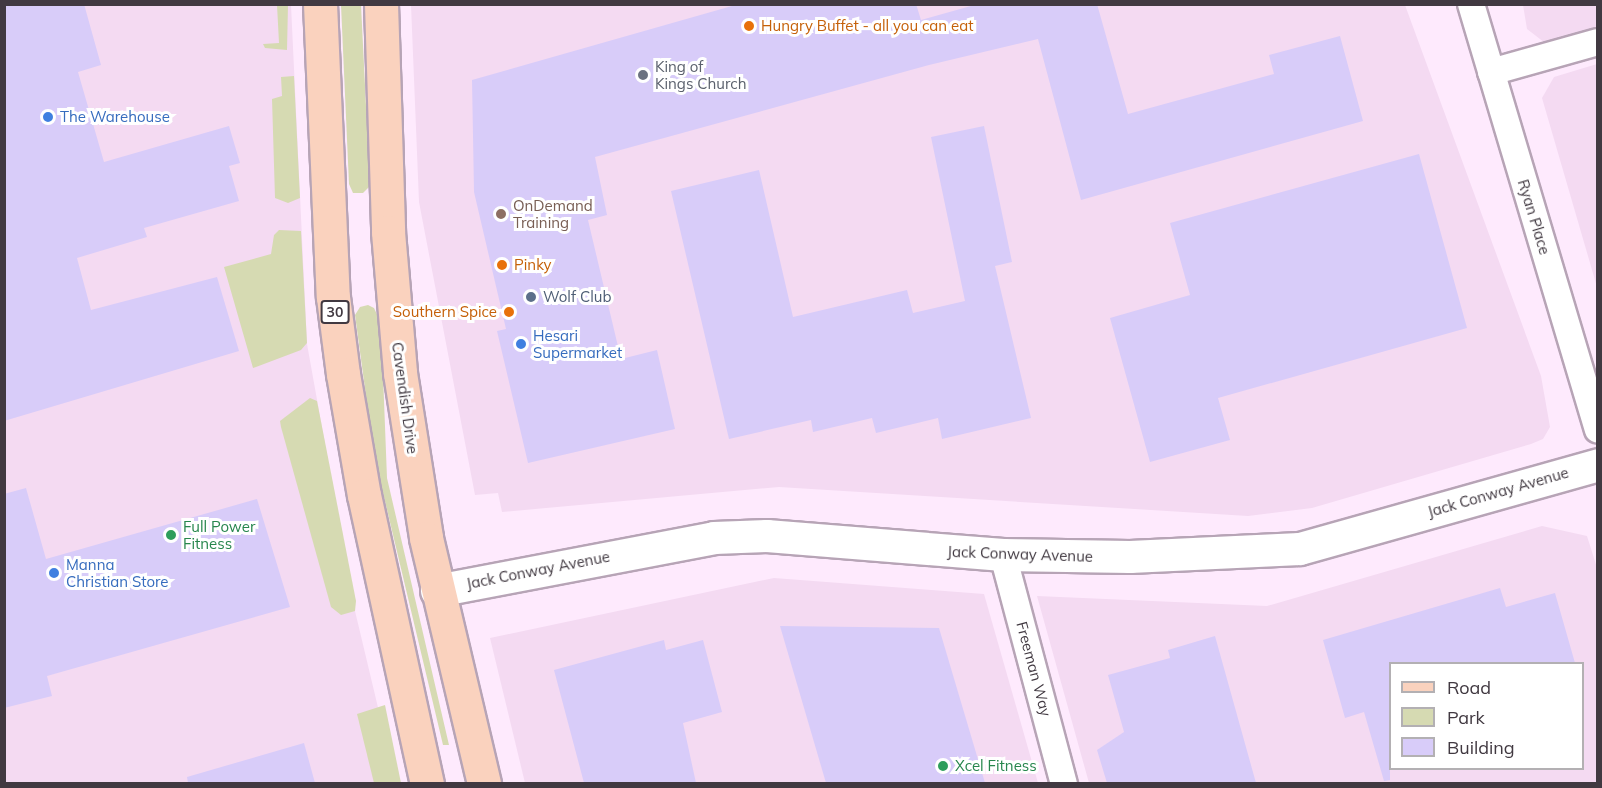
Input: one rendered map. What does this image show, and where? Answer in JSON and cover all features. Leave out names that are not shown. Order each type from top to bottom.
[{"type":"main road","name":"30","points":[[320,4],[333,297],[343,374],[364,495],[427,783]]},
{"type":"main road","name":"Cavendish Drive","points":[[381,4],[388,232],[400,373],[437,591],[484,783]]},
{"type":"street","name":"Ryan Place","points":[[1471,4],[1598,429]]},
{"type":"street","points":[[1491,72],[1598,42]]},
{"type":"street","name":"Jack Conway Avenue","points":[[437,591],[714,538],[767,536],[1003,555],[1130,557],[1300,549],[1598,465]]},
{"type":"street","name":"Freeman Way","points":[[1003,555],[1064,783]]},
{"type":"shaded area","points":[[5,5],[291,5],[307,344],[355,611],[396,783],[5,784]]},
{"type":"shaded area","points":[[411,5],[1405,5],[1541,376],[1550,427],[1543,439],[1531,444],[1312,508],[1248,516],[779,487],[502,512],[498,493],[475,495],[419,202]]},
{"type":"shaded area","points":[[1523,5],[1597,5],[1597,31],[1549,46],[1527,29]]},
{"type":"shaded area","points":[[1597,64],[1597,287],[1542,98],[1554,77]]},
{"type":"shaded area","points":[[1542,526],[1587,536],[1598,571],[1597,783],[1089,783],[1037,596],[1267,606]]},
{"type":"shaded area","points":[[774,578],[984,594],[1038,783],[525,783],[490,638]]},
{"type":"green space","points":[[277,5],[288,5],[287,50],[265,48],[263,44],[279,43]]},
{"type":"green space","points":[[341,5],[361,5],[370,186],[363,193],[353,193],[349,184]]},
{"type":"green space","points":[[294,76],[300,198],[288,203],[275,198],[272,99],[282,96],[281,77]]},
{"type":"green space","points":[[279,230],[301,231],[307,343],[301,350],[253,368],[224,267],[271,254],[274,235]]},
{"type":"green space","points":[[368,305],[374,308],[381,323],[387,478],[449,745],[443,745],[374,455],[355,315],[360,307]]},
{"type":"green space","points":[[310,398],[317,401],[356,601],[355,611],[341,615],[331,607],[280,421]]},
{"type":"green space","points":[[385,705],[401,783],[374,783],[357,714]]},
{"type":"building","points":[[4,4],[84,4],[101,65],[78,72],[104,162],[229,126],[240,163],[229,166],[239,201],[144,228],[147,237],[77,258],[91,310],[217,277],[239,351],[4,421]]},
{"type":"building","points":[[739,4],[916,4],[921,20],[978,4],[1097,4],[1128,114],[1274,74],[1269,55],[1340,36],[1363,121],[1081,200],[1038,39],[929,65],[595,157],[607,215],[588,220],[621,359],[657,350],[675,429],[528,463],[497,331],[506,329],[474,192],[472,80]]},
{"type":"building","points":[[984,126],[1012,262],[995,266],[1031,418],[942,439],[938,418],[876,433],[872,418],[813,432],[811,420],[729,439],[671,191],[759,170],[793,317],[907,290],[913,313],[965,301],[931,137]]},
{"type":"building","points":[[1419,154],[1467,328],[1218,398],[1230,440],[1150,462],[1110,318],[1190,295],[1170,223]]},
{"type":"building","points":[[26,488],[46,559],[257,499],[290,607],[47,676],[52,696],[4,708],[4,494]]},
{"type":"building","points":[[1500,588],[1506,607],[1555,593],[1575,662],[1389,662],[1390,780],[1384,781],[1364,712],[1345,718],[1323,640]]},
{"type":"building","points":[[780,626],[939,628],[985,783],[826,783]]},
{"type":"building","points":[[1215,636],[1256,783],[1107,783],[1097,750],[1124,732],[1108,675],[1170,658],[1168,650]]},
{"type":"building","points":[[664,640],[666,650],[703,640],[722,712],[683,723],[696,783],[584,783],[554,670]]},
{"type":"building","points":[[304,743],[315,783],[188,783],[187,777]]},
{"type":"place","name":"Hungry Buffet - all you can eat","points":[[749,26]]},
{"type":"place","name":"King of Kings Church","points":[[643,75]]},
{"type":"place","name":"The Warehouse","points":[[48,117]]},
{"type":"place","name":"OnDemand Training","points":[[501,214]]},
{"type":"place","name":"Pinky","points":[[502,265]]},
{"type":"place","name":"Wolf Club","points":[[531,297]]},
{"type":"place","name":"Southern Spice","points":[[509,312]]},
{"type":"place","name":"Hesari Supermarket","points":[[521,344]]},
{"type":"place","name":"Full Power Fitness","points":[[171,535]]},
{"type":"place","name":"Manna Christian Store","points":[[54,573]]},
{"type":"place","name":"Xcel Fitness","points":[[943,766]]}]
